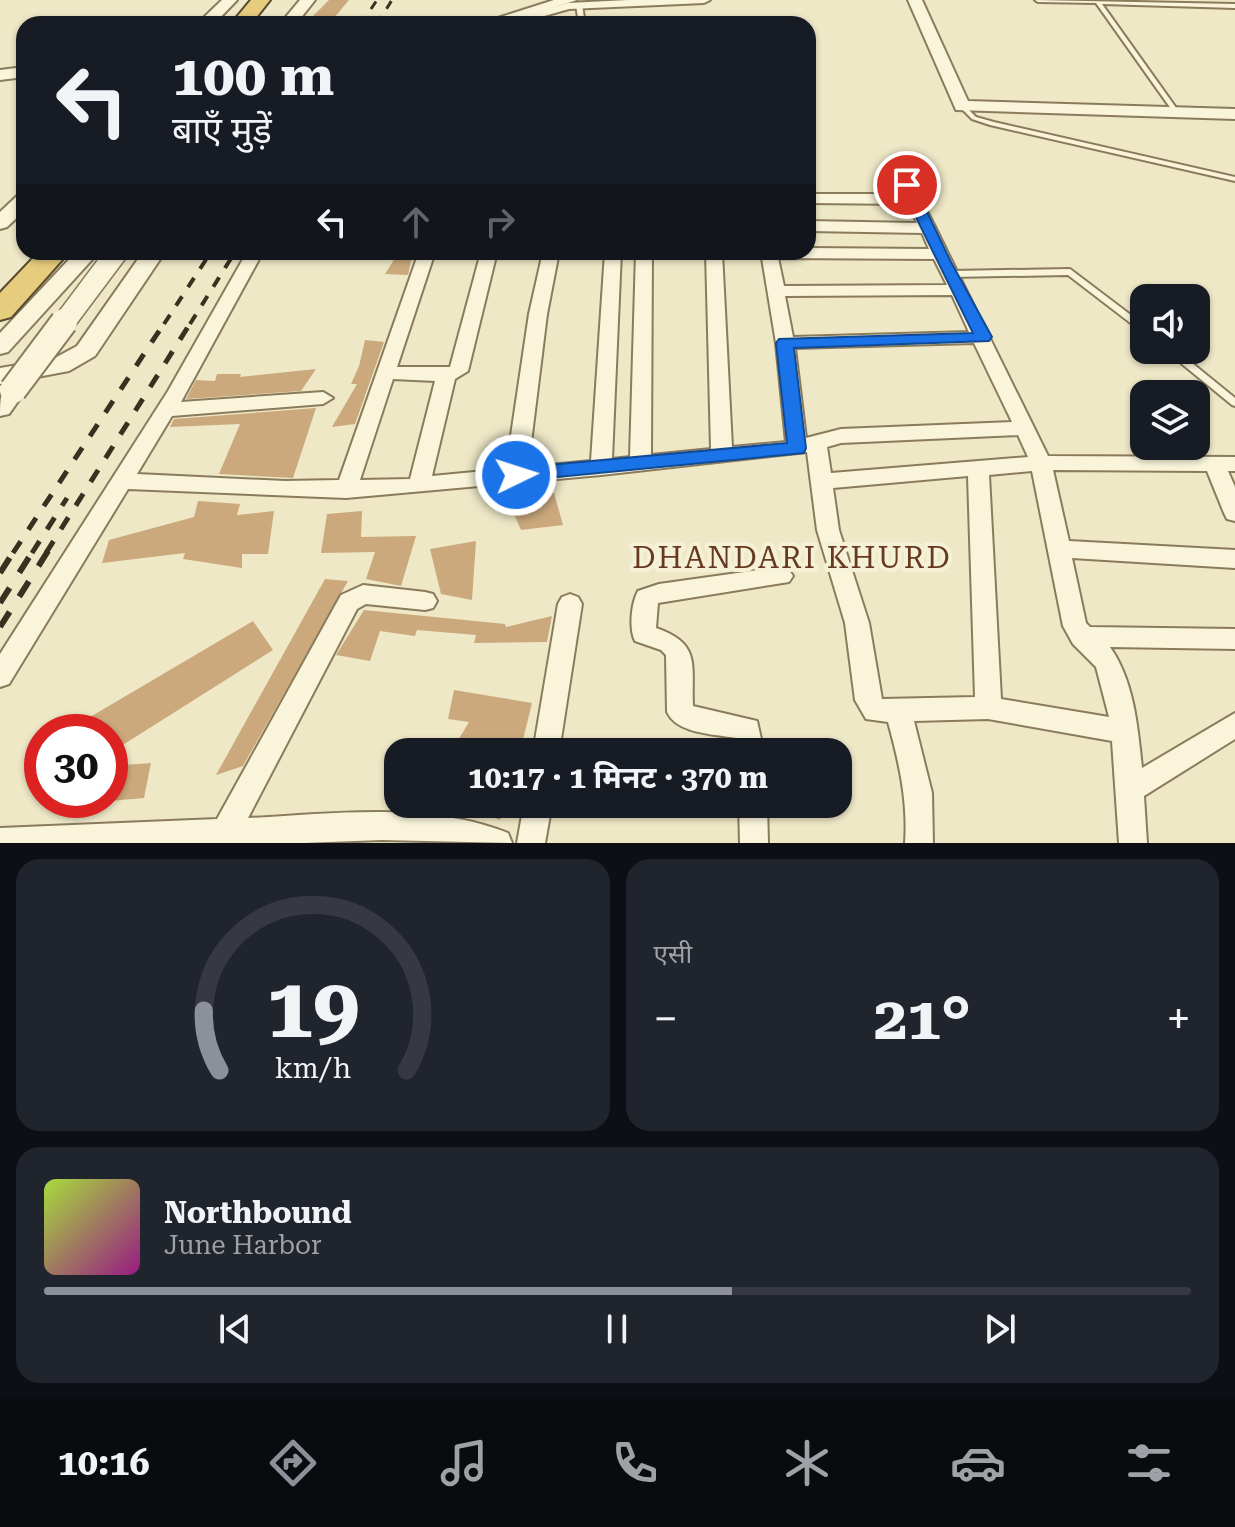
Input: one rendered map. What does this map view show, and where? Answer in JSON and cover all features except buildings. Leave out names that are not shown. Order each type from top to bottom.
[{"type":"highway","points":[[248,16],[261,0]]},
{"type":"highway","points":[[267,16],[280,0]]},
{"type":"highway","points":[[0,280],[19,260]]},
{"type":"highway","points":[[0,311],[48,260]]},
{"type":"street","points":[[213,16],[230,0]]},
{"type":"street","points":[[295,16],[308,0]]},
{"type":"street","points":[[521,16],[577,3],[704,0]]},
{"type":"street","points":[[915,0],[962,106],[1235,114]]},
{"type":"street","points":[[531,16],[577,3]]},
{"type":"street","points":[[900,170],[1041,463],[1075,626],[1082,637],[1101,653],[1109,669],[1124,731],[1133,843]]},
{"type":"street","points":[[816,199],[914,199]]},
{"type":"street","points":[[0,223],[16,208]]},
{"type":"street","points":[[816,226],[927,228]]},
{"type":"street","points":[[816,253],[939,254]]},
{"type":"street","points":[[0,347],[81,260]]},
{"type":"street","points":[[0,408],[111,260]]},
{"type":"street","points":[[0,376],[60,366],[86,351],[149,260]]},
{"type":"street","points":[[0,676],[166,410],[250,260]]},
{"type":"street","points":[[346,490],[424,260]]},
{"type":"street","points":[[386,373],[446,375],[459,371],[487,260]]},
{"type":"street","points":[[516,475],[538,314],[549,260]]},
{"type":"street","points":[[601,468],[613,260]]},
{"type":"street","points":[[640,464],[644,260]]},
{"type":"street","points":[[714,260],[722,456]]},
{"type":"street","points":[[770,260],[806,446],[821,481],[828,530],[857,623],[869,705],[880,713],[988,708],[1124,731]]},
{"type":"street","points":[[776,291],[954,282]]},
{"type":"street","points":[[785,343],[983,337]]},
{"type":"street","points":[[419,485],[446,375]]},
{"type":"street","points":[[166,410],[323,398]]},
{"type":"street","points":[[122,481],[346,490],[722,456],[806,446],[841,436],[1025,428]]},
{"type":"street","points":[[821,481],[1041,463],[1225,464],[1235,513]]},
{"type":"street","points":[[978,468],[988,708]]},
{"type":"street","points":[[1059,549],[1235,559]]},
{"type":"street","points":[[749,738],[748,729],[685,716],[680,712],[678,652],[670,643],[644,634],[644,604],[646,598],[659,593],[781,576]]},
{"type":"street","points":[[210,836],[349,602],[363,594],[425,601]]},
{"type":"street","points":[[548,738],[570,604]]},
{"type":"street","points":[[1082,637],[1235,639]]},
{"type":"street","points":[[898,712],[919,783],[922,809],[919,843]]},
{"type":"street","points":[[1130,790],[1235,725]]},
{"type":"street","points":[[531,843],[535,818]]},
{"type":"street","points":[[753,818],[754,843]]},
{"type":"street","points":[[0,842],[330,836],[382,826],[443,831],[498,843]]},
{"type":"lane","points":[[1038,0],[1235,6]]},
{"type":"lane","points":[[1098,2],[1176,112]]},
{"type":"lane","points":[[962,106],[968,114],[992,124],[1235,179]]},
{"type":"lane","points":[[954,282],[1070,272],[1130,318]]},
{"type":"lane","points":[[1187,364],[1235,403]]},
{"type":"railway","points":[[366,16],[377,0]]},
{"type":"railway","points":[[382,16],[392,0]]},
{"type":"railway","points":[[164,324],[206,260]]},
{"type":"railway","points":[[190,324],[230,260]]},
{"type":"railway","points":[[13,553],[165,322]]},
{"type":"railway","points":[[46,553],[191,322]]},
{"type":"railway","points":[[32,553],[67,498]]},
{"type":"railway","points":[[0,573],[14,551]]},
{"type":"railway","points":[[0,603],[33,551]]},
{"type":"railway","points":[[0,627],[48,551]]},
{"type":"district","name":"DHANDARI KHURD","points":[[792,557]]},
{"type":"route","points":[[516,475],[797,448],[785,343],[983,337],[907,185]]}]
